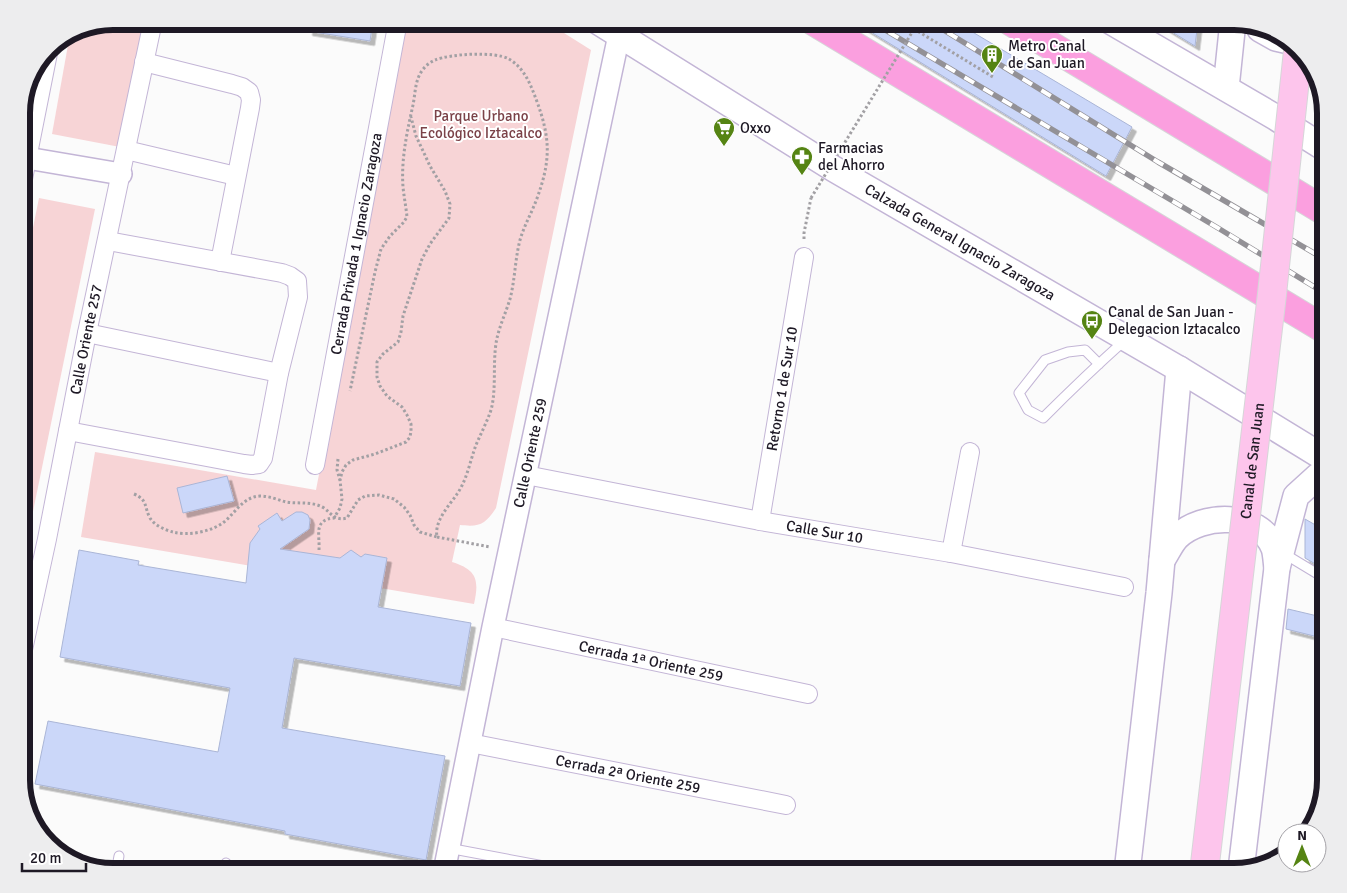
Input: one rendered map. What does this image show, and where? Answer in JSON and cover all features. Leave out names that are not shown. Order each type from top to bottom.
[{"type":"highway","points":[[828,30],[1317,325]]},
{"type":"highway","points":[[1025,30],[1317,207]]},
{"type":"main road","name":"Calzada General Ignacio Zaragoza","points":[[611,30],[834,169],[1179,369],[1317,453]]},
{"type":"main road","points":[[1126,30],[1317,143]]},
{"type":"main road","points":[[1226,88],[1232,30]]},
{"type":"main road","name":"Canal de San Juan","points":[[1205,863],[1272,294],[1297,60]]},
{"type":"main road","points":[[1128,863],[1162,560],[1179,369]]},
{"type":"main road","points":[[1242,862],[1279,559],[1296,496],[1317,477]]},
{"type":"main road","points":[[1162,560],[1176,538],[1192,527],[1209,520],[1233,520],[1255,526],[1266,536],[1279,559]]},
{"type":"street","name":"Calle Oriente 257","points":[[30,617],[151,30]]},
{"type":"street","name":"Cerrada Privada 1 Ignacio Zaragoza","points":[[314,465],[396,30]]},
{"type":"street","name":"Calle Oriente 259","points":[[446,863],[493,627],[619,35]]},
{"type":"street","points":[[144,62],[232,84],[242,87],[249,92],[250,108],[220,262]]},
{"type":"street","points":[[30,134],[45,66]]},
{"type":"street","points":[[126,150],[236,176]]},
{"type":"street","points":[[30,158],[121,174]]},
{"type":"street","points":[[68,431],[244,464],[259,464],[263,458],[279,374],[298,297],[297,282],[290,276],[282,273],[108,241]]},
{"type":"street","name":"Retorno 1 de Sur 10","points":[[760,521],[804,257]]},
{"type":"street","points":[[87,334],[279,374]]},
{"type":"street","points":[[951,554],[970,452]]},
{"type":"street","name":"Calle Sur 10","points":[[526,475],[760,521],[951,554],[1124,587]]},
{"type":"street","name":"Cerrada 1ª Oriente 259","points":[[493,627],[808,694]]},
{"type":"street","name":"Cerrada 2ª Oriente 259","points":[[470,743],[786,805]]},
{"type":"lane","points":[[1099,364],[1085,350],[1068,352],[1044,360],[1019,393],[1028,410],[1043,418],[1080,380],[1099,364],[1127,339]]},
{"type":"lane","points":[[1279,559],[1317,575]]},
{"type":"lane","points":[[448,848],[528,863]]},
{"type":"lane","points":[[118,863],[119,856]]},
{"type":"path","points":[[804,233],[811,198],[913,30]]},
{"type":"path","points":[[916,30],[993,77]]},
{"type":"path","points":[[349,398],[375,272],[382,249],[390,236],[404,223],[407,217],[403,176],[406,133],[420,74],[426,65],[434,60],[446,57],[483,54],[507,58],[517,64],[524,73],[539,108],[548,152],[547,167],[520,240],[510,300],[498,332],[495,346],[491,410],[459,491],[436,528],[437,537]]},
{"type":"path","points":[[340,480],[346,465],[352,460],[376,454],[406,442],[410,437],[411,424],[407,415],[380,386],[377,377],[377,362],[383,354],[398,342],[402,332],[403,316],[422,259],[430,244],[449,218],[450,204],[416,136],[411,114]]},
{"type":"path","points":[[334,518],[340,508],[342,499],[337,470],[338,458]]},
{"type":"path","points":[[134,494],[140,497],[146,504],[151,520],[164,529],[173,532],[198,532],[214,528],[224,522],[251,497],[263,496],[290,503],[318,505],[334,518]]},
{"type":"path","points":[[319,550],[319,526],[324,520],[334,518],[342,520],[346,518],[358,500],[365,496],[379,494],[394,499],[404,507],[420,532],[509,551]]},
{"type":"green space","points":[[141,30],[120,147],[52,134],[68,44],[87,34],[102,31]]},
{"type":"green space","name":"Parque Urbano Ecológico Iztacalco","points":[[404,30],[559,30],[591,50],[496,508],[481,524],[472,526],[460,525],[452,562],[461,565],[475,577],[474,604],[81,537],[95,452],[316,490]]},
{"type":"green space","points":[[39,198],[95,209],[30,526],[30,242]]},
{"type":"building","points":[[308,30],[372,30],[370,41]]},
{"type":"building","name":"Metro Canal de San Juan","points":[[868,30],[969,30],[1132,127],[1106,176]]},
{"type":"building","points":[[1169,30],[1197,30],[1195,46]]},
{"type":"building","points":[[227,476],[234,501],[183,513],[177,488]]},
{"type":"building","points":[[296,512],[308,515],[310,520],[309,529],[280,549],[340,558],[351,550],[361,557],[365,554],[387,558],[378,607],[471,623],[460,686],[294,658],[282,728],[445,756],[426,860],[285,834],[285,831],[35,784],[48,721],[218,752],[230,688],[60,657],[79,550],[139,561],[138,565],[246,583],[250,543],[260,529],[258,526],[277,513],[282,521]]},
{"type":"building","points":[[1305,519],[1317,526],[1317,565],[1305,558]]},
{"type":"building","points":[[1288,609],[1317,616],[1317,637],[1286,629]]},
{"type":"railway","points":[[885,30],[1317,288]]},
{"type":"railway","points":[[944,30],[1158,162],[1317,255]]},
{"type":"place","name":"Metro Canal de San Juan","points":[[992,74]]},
{"type":"place","name":"Oxxo","points":[[724,147]]},
{"type":"place","name":"Farmacias del Ahorro","points":[[802,176]]},
{"type":"place","name":"Canal de San Juan - Delegacion Iztacalco","points":[[1092,340]]}]
